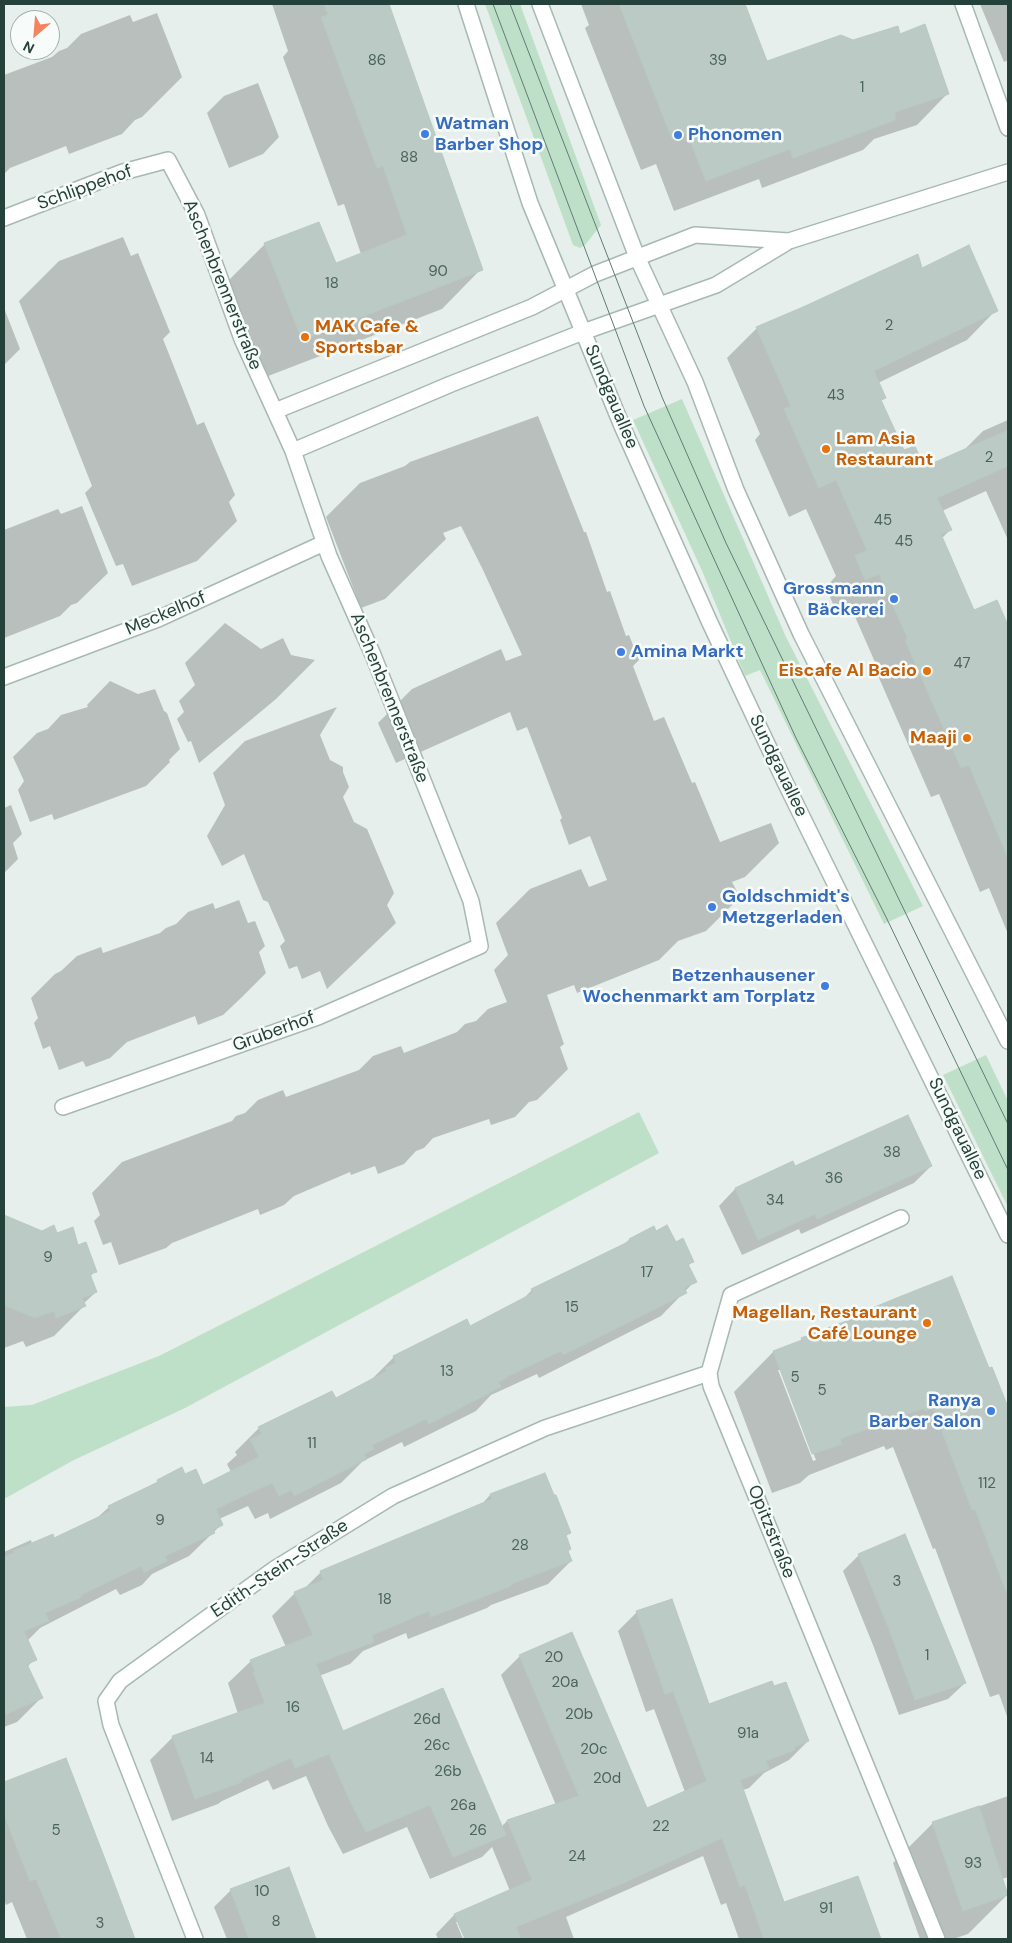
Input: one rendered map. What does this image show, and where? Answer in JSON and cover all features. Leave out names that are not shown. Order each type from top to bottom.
[{"type":"street","name":"Sundgauallee","points":[[466,4],[530,203],[583,332],[710,623],[764,738],[1008,1235]]},
{"type":"street","points":[[540,4],[636,257],[695,382],[736,490],[802,634],[1008,1041]]},
{"type":"street","points":[[963,4],[1008,128]]},
{"type":"street","name":"Schlippehof","points":[[4,218],[123,172],[168,160]]},
{"type":"street","name":"Aschenbrennerstraße","points":[[168,160],[197,215],[242,339],[293,451],[324,543],[373,655],[471,901],[480,946]]},
{"type":"street","points":[[293,451],[451,384],[583,332],[716,285],[789,241],[1008,172]]},
{"type":"street","points":[[275,411],[532,307],[596,274],[695,235],[789,241]]},
{"type":"street","name":"Meckelhof","points":[[4,677],[158,619],[324,543]]},
{"type":"street","name":"Gruberhof","points":[[63,1107],[318,1017],[480,946]]},
{"type":"street","points":[[709,1374],[731,1295],[901,1218]]},
{"type":"street","name":"Edith-Stein-Straße","points":[[195,1939],[111,1725],[106,1701],[120,1681],[273,1570],[393,1496],[545,1428],[709,1374]]},
{"type":"street","name":"Opitzstraße","points":[[709,1374],[715,1395],[937,1939]]},
{"type":"green space","points":[[485,4],[520,4],[601,225],[585,245],[580,248],[573,245]]},
{"type":"green space","points":[[682,399],[786,637],[923,906],[884,924],[760,670],[745,676],[703,573],[633,420]]},
{"type":"green space","points":[[986,1055],[1008,1101],[1008,1207],[943,1075]]},
{"type":"green space","points":[[639,1112],[659,1153],[185,1408],[72,1461],[4,1499],[4,1407],[32,1405],[159,1356]]},
{"type":"building","points":[[324,4],[389,4],[483,270],[302,340],[264,243],[319,222],[336,263],[407,235],[383,166],[377,168],[321,17],[328,15]]},
{"type":"building","points":[[619,4],[745,4],[767,61],[841,35],[853,40],[898,26],[900,34],[925,24],[949,94],[895,112],[895,120],[793,158],[790,149],[706,181],[687,133],[672,139]]},
{"type":"building","points":[[969,245],[998,311],[874,371],[886,398],[881,400],[904,450],[915,446],[924,467],[1008,430],[1008,466],[937,498],[952,530],[941,534],[974,610],[997,600],[1008,625],[1008,858],[969,765],[961,768],[905,640],[908,639],[879,574],[865,580],[855,556],[867,550],[836,480],[819,488],[784,409],[791,406],[756,327],[918,254],[922,268]]},
{"type":"building","points":[[908,1115],[932,1166],[817,1219],[815,1214],[758,1240],[735,1188],[793,1161],[795,1166]]},
{"type":"building","points":[[4,1215],[42,1231],[54,1225],[57,1233],[73,1227],[78,1245],[86,1242],[97,1272],[90,1274],[97,1292],[82,1298],[86,1306],[56,1318],[54,1311],[35,1318],[4,1305]]},
{"type":"building","points":[[667,1225],[676,1242],[683,1238],[694,1262],[688,1264],[697,1282],[684,1288],[687,1293],[563,1355],[561,1351],[508,1376],[498,1382],[501,1387],[429,1424],[426,1419],[372,1445],[374,1449],[364,1454],[367,1459],[294,1496],[292,1490],[279,1496],[272,1483],[216,1509],[223,1525],[213,1530],[215,1533],[165,1556],[167,1561],[144,1572],[141,1566],[81,1595],[82,1597],[45,1613],[49,1621],[24,1631],[37,1660],[27,1664],[43,1698],[4,1715],[4,1557],[14,1553],[13,1551],[53,1534],[54,1538],[111,1511],[108,1506],[158,1482],[157,1480],[182,1467],[185,1474],[196,1469],[203,1485],[259,1457],[250,1439],[262,1434],[258,1427],[332,1391],[336,1398],[387,1371],[385,1368],[396,1363],[393,1356],[467,1319],[470,1326],[533,1293],[531,1289],[630,1241],[629,1239],[654,1226],[656,1231]]},
{"type":"building","points":[[952,1276],[989,1368],[992,1367],[1008,1407],[1008,1590],[1006,1591],[975,1509],[972,1510],[933,1408],[925,1411],[924,1408],[840,1439],[842,1444],[812,1454],[773,1351]]},
{"type":"building","points":[[545,1473],[571,1533],[566,1535],[571,1549],[568,1551],[572,1561],[431,1617],[429,1611],[372,1635],[374,1642],[316,1664],[343,1731],[443,1688],[506,1835],[453,1857],[430,1805],[366,1832],[329,1754],[295,1768],[291,1758],[241,1780],[242,1782],[195,1799],[172,1736],[265,1703],[250,1660],[313,1635],[294,1592],[323,1580],[320,1571],[492,1499],[490,1494]]},
{"type":"building","points":[[905,1534],[966,1683],[915,1700],[889,1629],[858,1554]]},
{"type":"building","points":[[672,1599],[709,1704],[772,1681],[774,1686],[786,1682],[809,1741],[794,1747],[795,1750],[766,1761],[769,1769],[740,1780],[784,1902],[858,1876],[881,1939],[764,1939],[745,1885],[740,1887],[722,1838],[621,1884],[516,1927],[521,1939],[465,1939],[454,1914],[532,1880],[507,1820],[579,1796],[519,1655],[572,1632],[647,1808],[707,1781],[673,1691],[665,1694],[636,1611]]},
{"type":"building","points":[[66,1758],[135,1939],[61,1939],[36,1879],[30,1881],[4,1815],[4,1782]]},
{"type":"building","points":[[979,1806],[1008,1895],[963,1911],[932,1822]]},
{"type":"building","points":[[289,1867],[316,1939],[249,1939],[230,1889]]},
{"type":"tram line","points":[[493,4],[644,406],[796,738],[886,917],[1008,1170]]},
{"type":"tram line","points":[[510,4],[662,397],[726,543],[1008,1124]]},
{"type":"place","name":"Watman Barber Shop","points":[[425,134]]},
{"type":"place","name":"Phonomen","points":[[678,135]]},
{"type":"place","name":"MAK Cafe & Sportsbar","points":[[305,337]]},
{"type":"place","name":"Lam Asia Restaurant","points":[[826,449]]},
{"type":"place","name":"Grossmann Bäckerei","points":[[894,599]]},
{"type":"place","name":"Amina Markt","points":[[621,652]]},
{"type":"place","name":"Eiscafe Al Bacio","points":[[927,671]]},
{"type":"place","name":"Maaji","points":[[967,738]]},
{"type":"place","name":"Goldschmidt's Metzgerladen","points":[[712,907]]},
{"type":"place","name":"Betzenhausener Wochenmarkt am Torplatz","points":[[825,986]]},
{"type":"place","name":"Magellan, Restaurant Café Lounge","points":[[927,1323]]},
{"type":"place","name":"Ranya Barber Salon","points":[[991,1411]]}]
